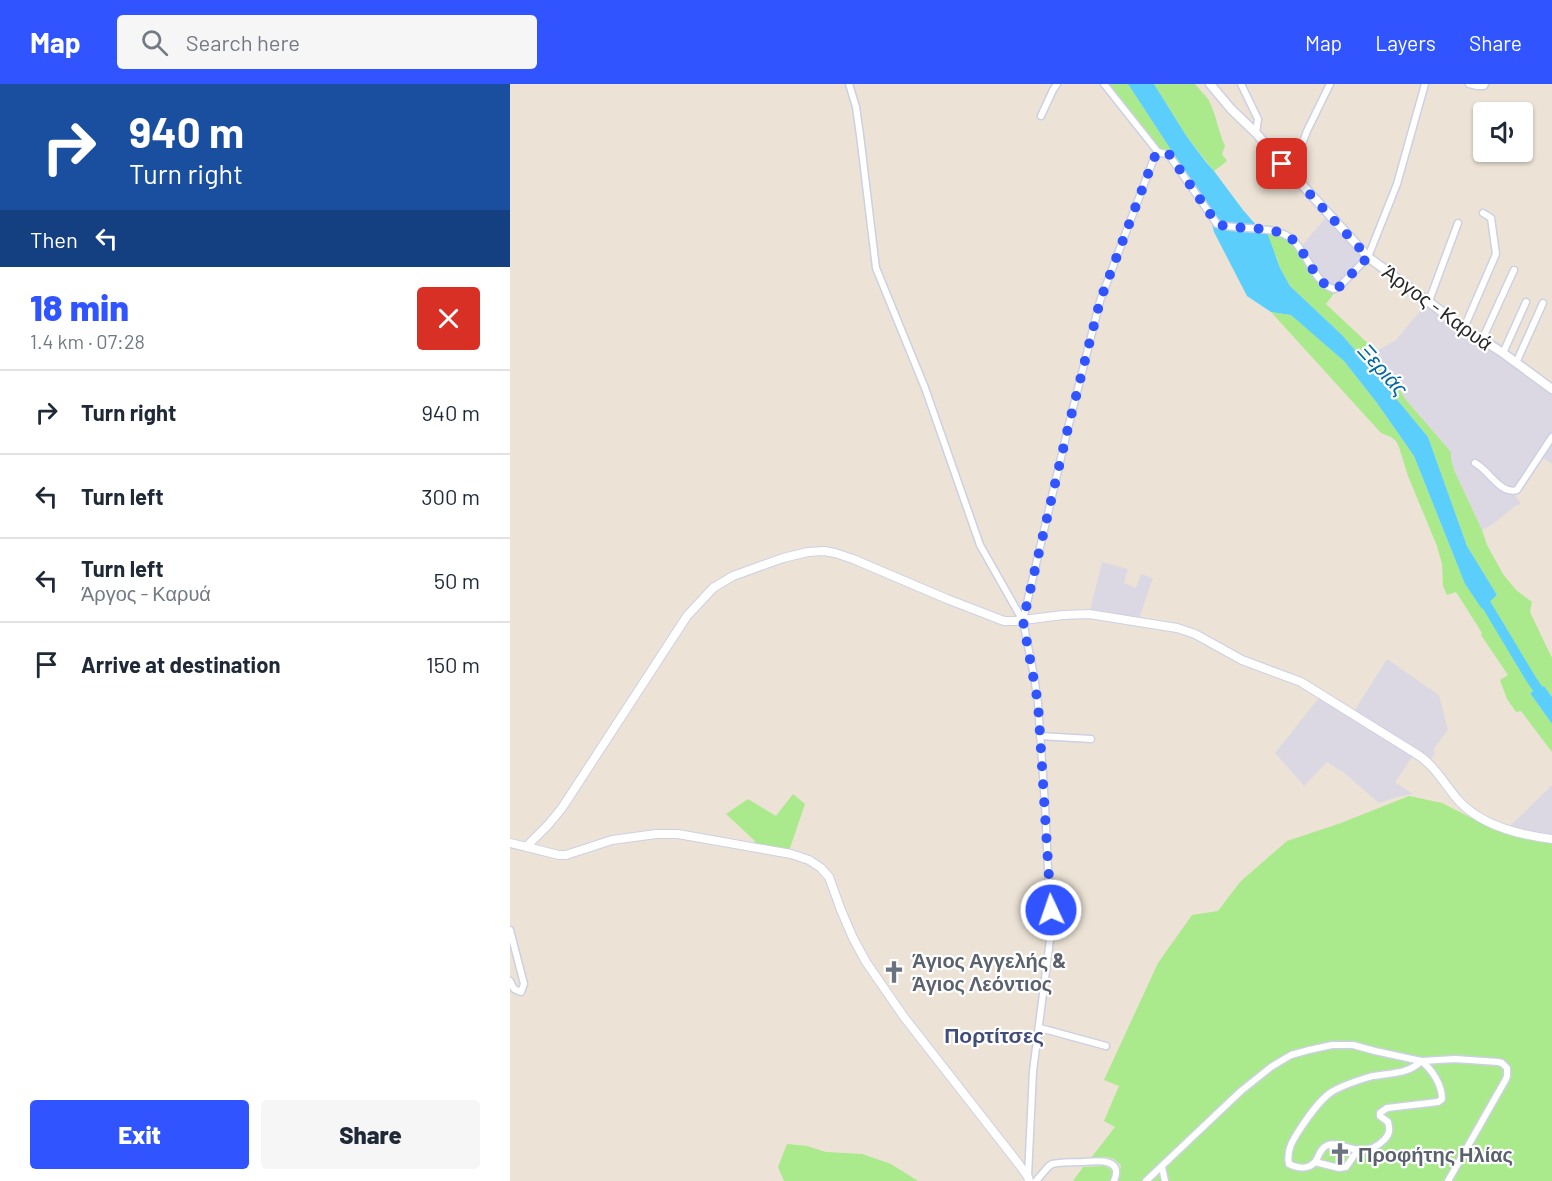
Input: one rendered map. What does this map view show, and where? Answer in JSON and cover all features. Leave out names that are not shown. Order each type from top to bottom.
[{"type":"main road","name":"Άργος - Καρυά","points":[[1210,84],[1368,257],[1552,389]]},
{"type":"street","points":[[849,84],[856,107],[876,268],[925,388],[980,545],[1023,621],[1034,676],[1047,828],[1051,932],[1033,1071],[1028,1179]]},
{"type":"street","points":[[1041,116],[1057,84]]},
{"type":"street","points":[[1104,84],[1158,152],[1169,154],[1217,224],[1283,234],[1293,240],[1324,284],[1334,289],[1339,287],[1368,257],[1397,184],[1425,84]]},
{"type":"street","points":[[1241,84],[1257,119],[1256,133]]},
{"type":"street","points":[[1285,167],[1299,152],[1330,84]]},
{"type":"street","points":[[1469,84],[1484,86],[1485,84]]},
{"type":"street","points":[[1023,621],[1100,301],[1158,152]]},
{"type":"street","points":[[1464,328],[1496,252],[1491,218],[1483,213]]},
{"type":"street","points":[[1428,302],[1458,223]]},
{"type":"street","points":[[1482,340],[1514,270]]},
{"type":"street","points":[[1503,353],[1526,302]]},
{"type":"street","points":[[1516,363],[1543,303]]},
{"type":"street","points":[[1475,463],[1508,491],[1513,492],[1517,490],[1552,437]]},
{"type":"street","points":[[526,847],[562,808],[687,616],[712,588],[733,576],[783,558],[808,552],[829,552],[852,559],[994,618],[1008,621],[1089,614],[1191,632],[1242,660],[1301,682],[1415,753],[1429,763],[1460,802],[1480,818],[1516,832],[1552,839]]},
{"type":"street","points":[[1040,736],[1091,739]]},
{"type":"street","points":[[510,843],[547,854],[566,855],[612,840],[656,834],[678,834],[791,854],[809,860],[829,877],[853,938],[866,962],[1028,1179]]},
{"type":"street","points":[[510,930],[524,984],[521,992],[514,989],[510,981]]},
{"type":"street","points":[[1040,1028],[1106,1046]]},
{"type":"street","points":[[1146,1181],[1241,1090],[1271,1067],[1291,1055],[1332,1045],[1353,1045],[1374,1052],[1421,1061],[1455,1059],[1498,1062],[1506,1068],[1506,1079],[1448,1181]]},
{"type":"street","points":[[1421,1061],[1436,1079],[1442,1092],[1440,1101],[1382,1110],[1380,1116],[1388,1122],[1389,1134],[1374,1147],[1358,1150],[1337,1144],[1326,1146],[1319,1153],[1315,1162],[1306,1168],[1289,1164],[1291,1143],[1330,1093],[1369,1077],[1412,1069],[1421,1061]]},
{"type":"street","points":[[1315,1162],[1340,1168],[1346,1167],[1358,1150]]},
{"type":"street","points":[[1036,1181],[1052,1164],[1100,1161],[1110,1163],[1116,1168],[1117,1175],[1114,1181]]},
{"type":"street","points":[[1162,1167],[1165,1181]]},
{"type":"shaded area","points":[[1327,216],[1367,259],[1339,287],[1329,288],[1299,249]]},
{"type":"shaded area","points":[[1429,300],[1552,387],[1552,464],[1540,456],[1513,492],[1521,504],[1482,530],[1454,470],[1451,452],[1406,400],[1376,351],[1396,340]]},
{"type":"shaded area","points":[[1102,562],[1128,569],[1124,583],[1136,588],[1141,574],[1153,578],[1138,622],[1089,614]]},
{"type":"shaded area","points":[[1387,659],[1439,695],[1448,730],[1433,750],[1435,753],[1429,763],[1415,753],[1395,782],[1413,794],[1379,803],[1342,771],[1327,762],[1304,786],[1275,753],[1322,694],[1353,713]]},
{"type":"shaded area","points":[[1552,785],[1552,839],[1507,829]]},
{"type":"green space","points":[[1104,84],[1128,84],[1207,202],[1211,216],[1170,155],[1158,152]]},
{"type":"green space","points":[[1154,84],[1195,84],[1211,104],[1225,146],[1222,154],[1227,161],[1214,171],[1187,137]]},
{"type":"green space","points":[[1257,226],[1273,226],[1293,239],[1324,284],[1339,287],[1326,304],[1376,351],[1406,400],[1451,452],[1454,470],[1487,545],[1503,574],[1516,590],[1532,602],[1530,612],[1552,658],[1552,697],[1544,686],[1530,693],[1552,724],[1552,752],[1521,711],[1516,712],[1507,699],[1500,680],[1508,675],[1456,592],[1447,595],[1443,586],[1442,564],[1437,546],[1396,441],[1381,433],[1271,312],[1291,315],[1314,334],[1344,361],[1377,403],[1414,456],[1465,584],[1482,608],[1497,595],[1467,546],[1428,437],[1341,334],[1290,286],[1276,256]]},
{"type":"green space","points":[[793,794],[805,804],[789,851],[754,844],[755,841],[726,814],[748,799],[776,816]]},
{"type":"green space","points":[[1409,796],[1442,803],[1487,826],[1508,833],[1552,841],[1552,1181],[1117,1181],[1121,1166],[1118,1162],[1108,1157],[1091,1158],[1115,1127],[1104,1121],[1119,1086],[1104,1080],[1158,963],[1192,915],[1218,911],[1240,882],[1287,841]]},
{"type":"green space","points":[[787,1144],[807,1146],[826,1152],[862,1154],[891,1164],[918,1181],[784,1181],[778,1167]]},
{"type":"green space","points":[[1104,1166],[1114,1173],[1111,1181],[1073,1181],[1083,1167]]},
{"type":"water","points":[[1128,84],[1154,84],[1187,137],[1243,210],[1268,235],[1280,268],[1290,286],[1341,334],[1428,437],[1467,546],[1497,595],[1482,609],[1465,584],[1414,456],[1344,361],[1291,315],[1271,312],[1247,296],[1214,232],[1207,202]]},
{"type":"water","points":[[1544,686],[1552,697],[1552,724],[1530,693]]},
{"type":"waterway","name":"Ξεριάς","points":[[1480,594],[1552,710]]},
{"type":"place","name":"Άγιος Αγγελής & Άγιος Λεόντιος","points":[[894,972]]},
{"type":"place","name":"Προφήτης Ηλίας","points":[[1340,1154]]},
{"type":"district","name":"Πορτίτσες","points":[[994,1034]]},
{"type":"route","points":[[1051,910],[1038,703],[1023,621],[1100,301],[1149,170],[1158,152],[1169,154],[1217,224],[1283,234],[1293,240],[1324,284],[1329,288],[1339,287],[1368,257],[1282,164]]}]
